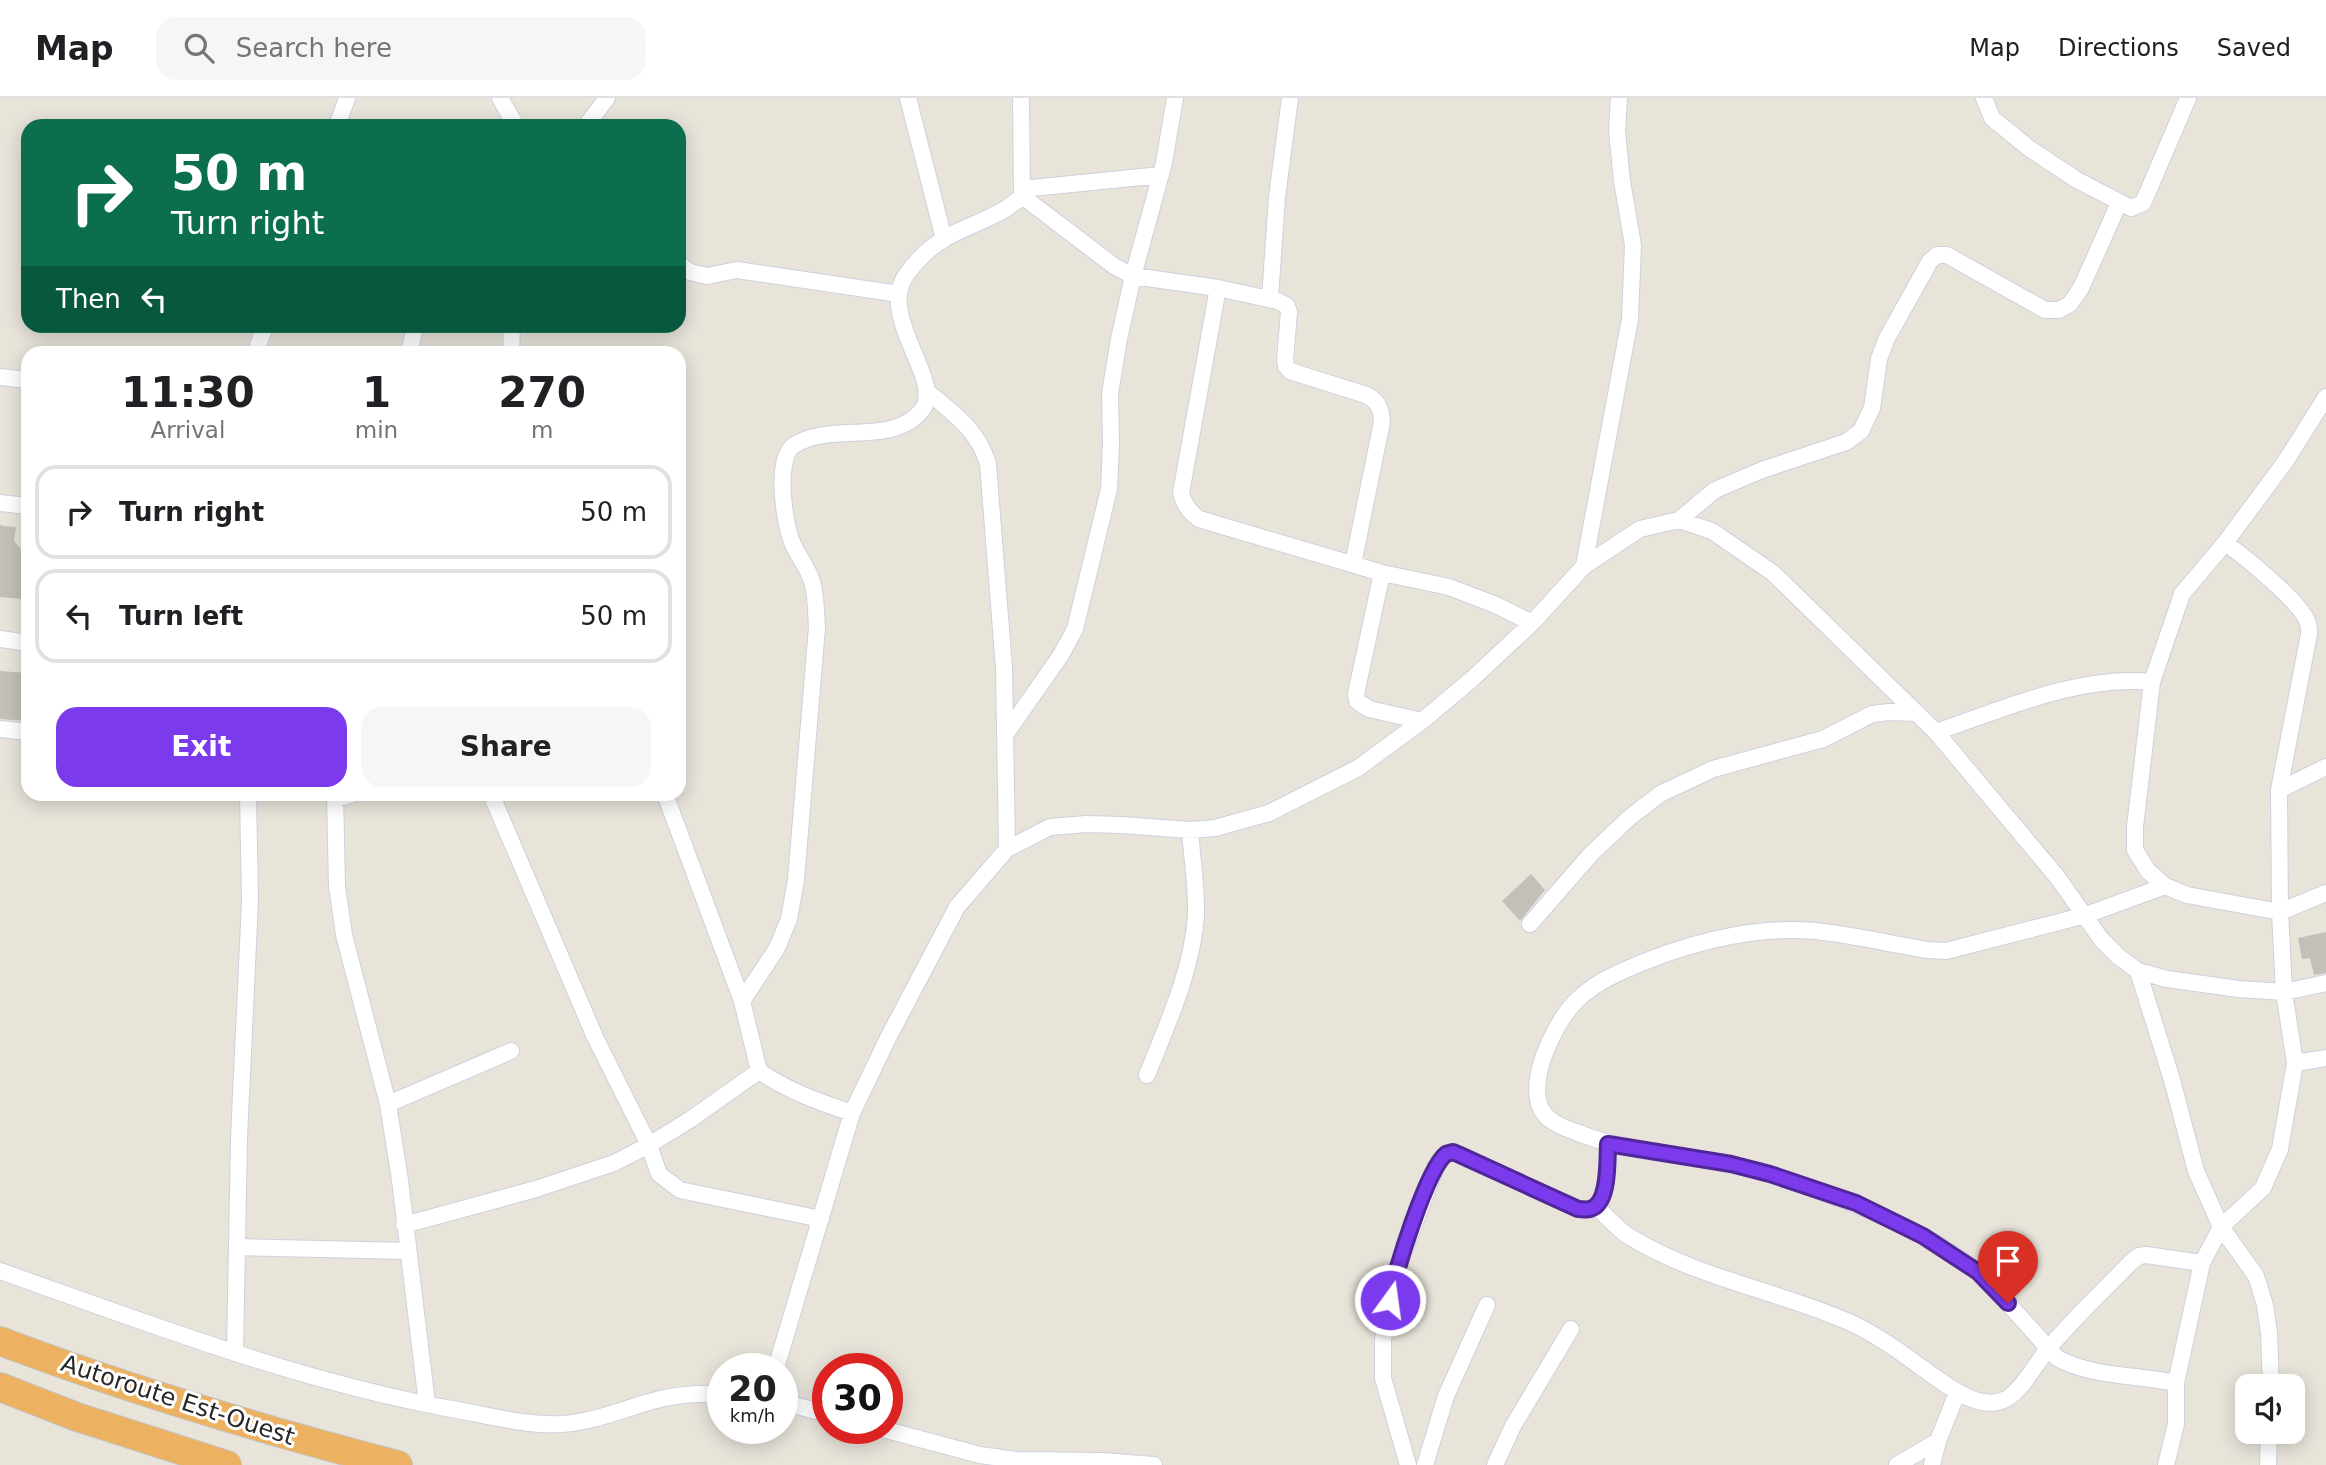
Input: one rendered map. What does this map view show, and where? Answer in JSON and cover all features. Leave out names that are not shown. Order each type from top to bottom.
[{"type":"highway","name":"Autoroute Est-Ouest","points":[[0,1341],[90,1375],[285,1436],[398,1465]]},
{"type":"highway","name":"Autoroute Est-Ouest","points":[[0,1387],[77,1417],[228,1465]]},
{"type":"street","points":[[339,119],[346,98]]},
{"type":"street","points":[[500,98],[512,119]]},
{"type":"street","points":[[591,119],[607,98]]},
{"type":"street","points":[[908,98],[944,239]]},
{"type":"street","points":[[1007,849],[1004,668],[988,464],[983,446],[969,428],[928,392],[898,310],[899,294],[905,276],[929,251],[944,239],[1009,208],[1022,192],[1021,98]]},
{"type":"street","points":[[1005,734],[1061,654],[1075,629],[1109,489],[1110,394],[1119,339],[1161,175],[1175,98]]},
{"type":"street","points":[[1270,298],[1277,197],[1290,98]]},
{"type":"street","points":[[1584,566],[1630,319],[1633,245],[1617,130],[1619,98]]},
{"type":"street","points":[[1984,98],[1992,118],[2030,149],[2077,180],[2131,208],[2143,203],[2188,98]]},
{"type":"street","points":[[1022,192],[1161,175]]},
{"type":"street","points":[[1022,192],[1114,266],[1133,276],[1270,298],[1287,306],[1289,312],[1284,360],[1290,371],[1375,400],[1381,410],[1382,422],[1353,564]]},
{"type":"street","points":[[781,1353],[852,1113],[957,907],[1007,849],[1050,827],[1086,824],[1190,830],[1215,828],[1269,813],[1358,768],[1422,721],[1532,623],[1584,566],[1640,530],[1679,520],[1715,490],[1762,470],[1846,442],[1861,431],[1872,408],[1879,359],[1886,340],[1930,261],[1937,255],[1947,255],[2045,310],[2059,310],[2070,304],[2081,288],[2119,203]]},
{"type":"street","points":[[686,269],[707,276],[737,270],[899,294]]},
{"type":"street","points":[[1218,288],[1181,493],[1189,512],[1199,519],[1382,573],[1449,587],[1496,605],[1532,623]]},
{"type":"street","points":[[0,377],[21,379]]},
{"type":"street","points":[[742,1001],[777,948],[789,919],[796,880],[817,627],[813,585],[805,562],[792,544],[785,518],[783,461],[790,449],[806,438],[889,429],[910,422],[924,409],[928,392]]},
{"type":"street","points":[[2326,397],[2285,462],[2225,543],[2182,594],[2152,682],[2135,827],[2136,850],[2148,871],[2165,886],[2187,895],[2280,912],[2326,893]]},
{"type":"street","points":[[0,503],[21,505]]},
{"type":"street","points":[[1679,520],[1712,531],[1773,573],[1936,732],[2024,836],[2086,915],[2101,939],[2138,971],[2179,981],[2284,992],[2326,983]]},
{"type":"street","points":[[2166,1465],[2176,1424],[2175,1383],[2202,1263],[2221,1227],[2254,1199],[2270,1176],[2280,1149],[2295,1063],[2284,992],[2279,790],[2309,624],[2275,583],[2225,543]]},
{"type":"street","points":[[1382,573],[1356,701],[1369,709],[1422,721]]},
{"type":"street","points":[[0,639],[21,642]]},
{"type":"street","points":[[1936,732],[2080,686],[2139,680],[2152,682]]},
{"type":"street","points":[[1530,924],[1591,854],[1629,818],[1660,794],[1713,769],[1824,739],[1872,714],[1915,712]]},
{"type":"street","points":[[0,729],[21,731]]},
{"type":"street","points":[[2279,790],[2326,767]]},
{"type":"street","points":[[235,1352],[239,1138],[250,901],[248,801]]},
{"type":"street","points":[[335,801],[337,886],[344,935],[388,1104],[400,1180],[427,1404]]},
{"type":"street","points":[[494,801],[595,1037],[649,1145],[659,1174],[680,1190],[821,1219]]},
{"type":"street","points":[[668,801],[742,1001],[759,1071],[805,1097],[852,1113]]},
{"type":"street","points":[[1147,1075],[1173,1012],[1187,965],[1196,917],[1190,830]]},
{"type":"street","points":[[2165,886],[2086,915],[1946,951],[1815,931],[1743,934],[1677,951],[1636,965],[1587,991],[1564,1014],[1541,1065],[1537,1088],[1539,1107],[1548,1118],[1568,1129],[1608,1144],[1731,1164],[1856,1203],[1923,1236],[1978,1272],[2057,1358],[2089,1370],[2175,1383]]},
{"type":"street","points":[[2138,971],[2172,1080],[2196,1171],[2221,1227],[2256,1276],[2269,1333],[2270,1374]]},
{"type":"street","points":[[388,1104],[511,1051]]},
{"type":"street","points":[[2295,1063],[2326,1058]]},
{"type":"street","points":[[404,1225],[536,1189],[614,1163],[691,1119],[759,1071]]},
{"type":"street","points":[[1408,1465],[1382,1378],[1383,1340],[1393,1280],[1433,1172],[1441,1158],[1453,1152],[1578,1209],[1590,1209],[1596,1206],[1603,1196],[1608,1144]]},
{"type":"street","points":[[1596,1206],[1625,1233],[1660,1253],[1852,1323],[1907,1357],[1957,1393],[1981,1401],[2006,1399],[2018,1388],[2049,1349],[2139,1256],[2202,1263]]},
{"type":"street","points":[[237,1247],[407,1251]]},
{"type":"street","points":[[0,1271],[235,1352],[323,1379],[427,1404],[524,1421],[562,1424],[662,1398],[707,1393]]},
{"type":"street","points":[[1425,1465],[1446,1396],[1487,1305]]},
{"type":"street","points":[[1495,1465],[1513,1426],[1570,1329]]},
{"type":"street","points":[[1931,1465],[1957,1393]]},
{"type":"street","points":[[903,1434],[1004,1459],[1154,1465]]},
{"type":"street","points":[[1897,1465],[1938,1441]]},
{"type":"street","points":[[2268,1465],[2269,1444]]},
{"type":"building","points":[[0,524],[16,527],[14,541],[21,550],[21,599],[0,597]]},
{"type":"building","points":[[0,671],[21,672],[21,720],[0,719]]},
{"type":"building","points":[[1531,874],[1545,890],[1520,921],[1502,901]]},
{"type":"building","points":[[2326,932],[2326,973],[2314,975],[2310,958],[2302,959],[2298,938]]},
{"type":"route","points":[[1390,1300],[1393,1280],[1433,1172],[1446,1154],[1453,1152],[1578,1209],[1590,1209],[1596,1206],[1603,1196],[1608,1144],[1731,1164],[1856,1203],[1923,1236],[1978,1272],[2008,1303]]}]
